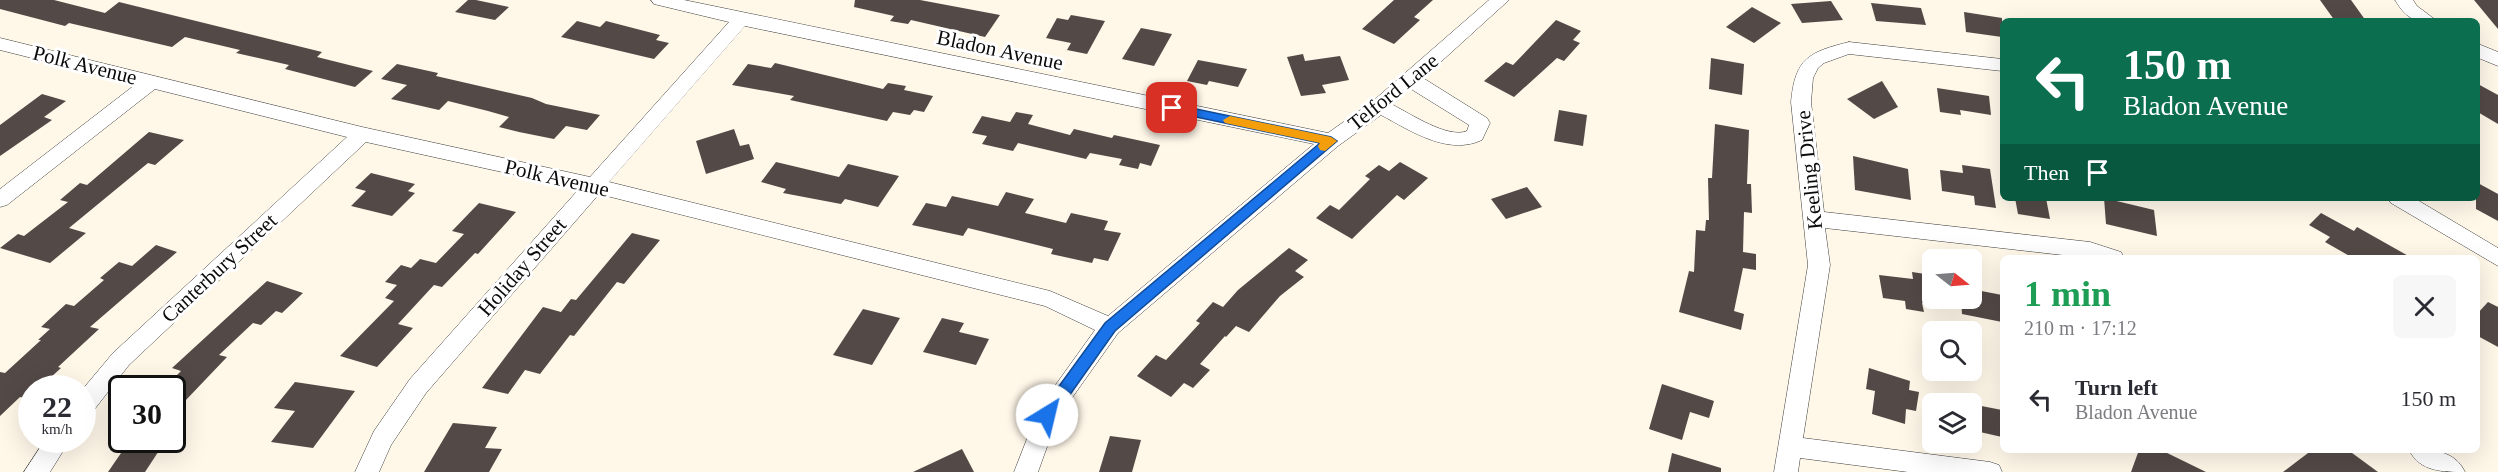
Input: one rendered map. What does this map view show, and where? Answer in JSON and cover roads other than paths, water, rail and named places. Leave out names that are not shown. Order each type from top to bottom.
[{"type":"street","name":"Bladon Avenue","points":[[660,0],[741,20],[1331,141]]},
{"type":"street","name":"Telford Lane","points":[[1026,472],[1047,415],[1110,327],[1331,141],[1380,106],[1500,0]]},
{"type":"street","points":[[2404,0],[2410,10],[2423,18]]},
{"type":"street","name":"Holiday Street","points":[[367,472],[374,452],[392,421],[418,386],[741,20]]},
{"type":"street","name":"Polk Avenue","points":[[0,44],[362,134],[593,185],[1050,299],[1110,327]]},
{"type":"street","name":"Keeling Drive","points":[[1786,472],[1819,265],[1801,102],[1803,76],[1813,62],[1828,53],[1849,48],[2000,65]]},
{"type":"street","points":[[2480,51],[2498,60]]},
{"type":"street","points":[[1380,106],[1444,138],[1456,141],[1468,140],[1475,136],[1480,123],[1410,79]]},
{"type":"street","points":[[0,200],[151,82]]},
{"type":"street","name":"Canterbury Street","points":[[96,390],[121,359],[362,134]]},
{"type":"street","points":[[2403,201],[2498,258]]},
{"type":"street","points":[[1815,219],[2090,250],[2104,255]]},
{"type":"street","points":[[1791,447],[1989,472]]},
{"type":"street","points":[[36,472],[49,453]]},
{"type":"street","points":[[2425,453],[2453,472]]}]
